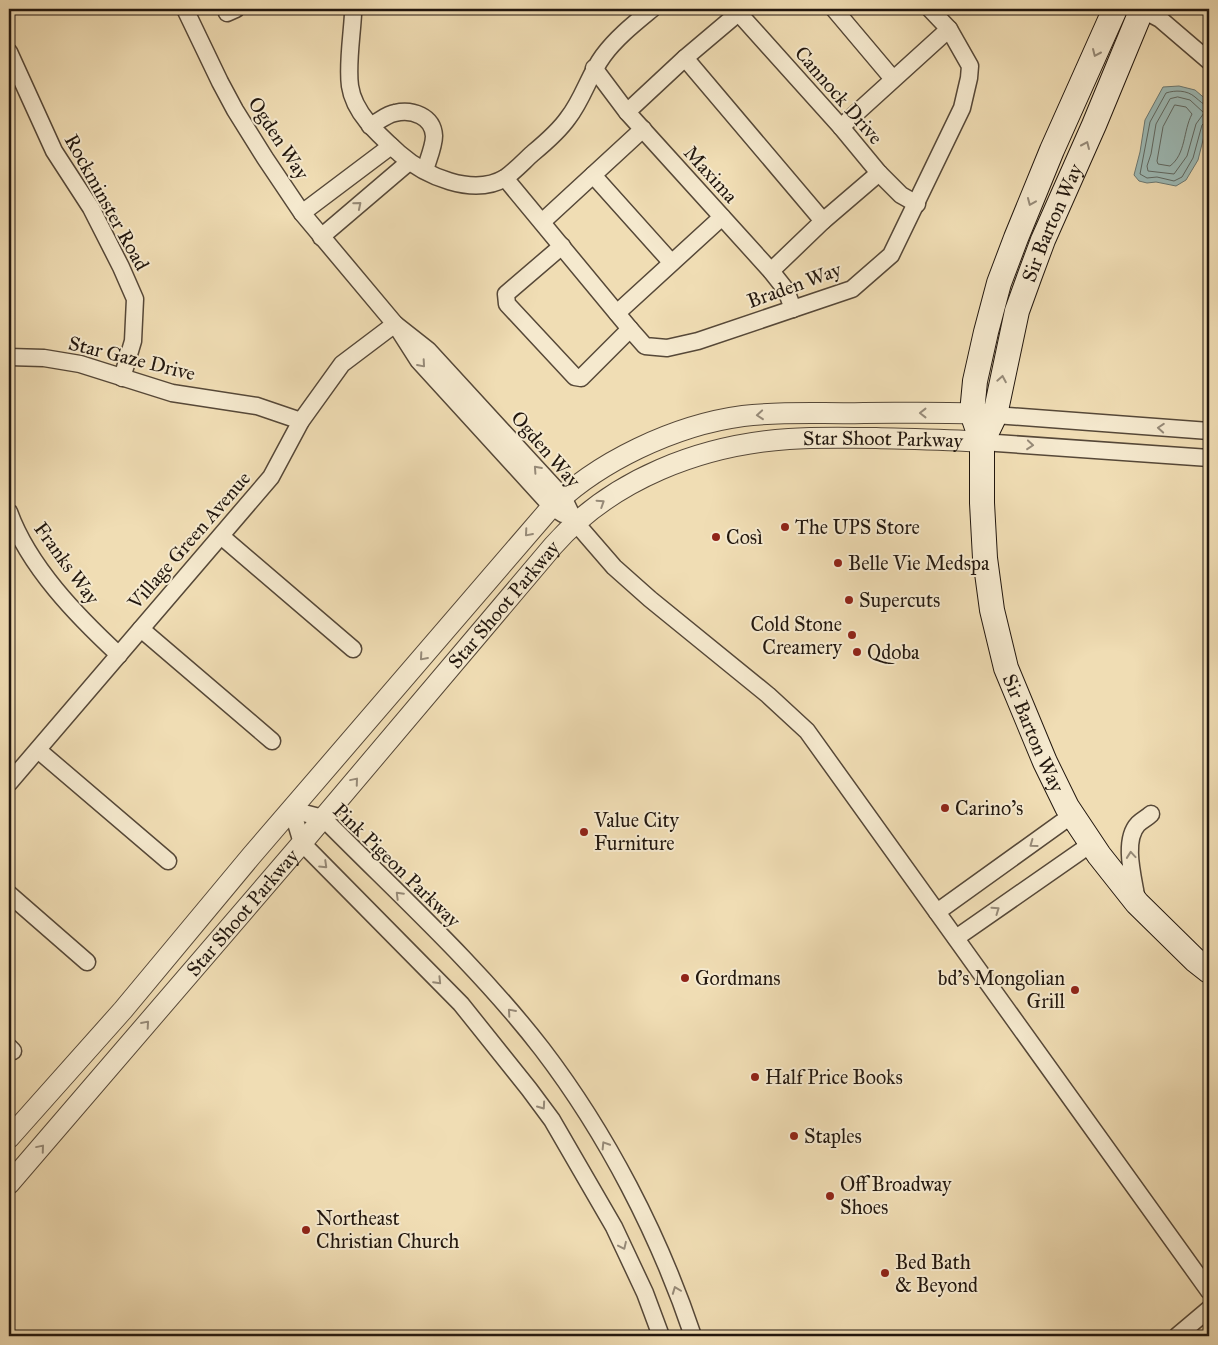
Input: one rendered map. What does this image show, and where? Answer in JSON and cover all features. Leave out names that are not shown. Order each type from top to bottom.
[{"type":"main road","name":"Sir Barton Way","points":[[1116,9],[1052,150],[999,283],[975,381],[983,414],[982,504],[985,558],[992,610],[1006,668],[1046,762],[1072,815],[1091,844],[1138,903],[1195,960],[1209,971]]},
{"type":"main road","name":"Sir Barton Way","points":[[983,414],[1043,240],[1092,132],[1142,9]]},
{"type":"street","name":"Ogden Way","points":[[184,9],[235,110],[265,158],[302,213],[395,324],[428,350],[614,567],[650,599],[768,695],[807,731],[1209,1291]]},
{"type":"street","points":[[352,9],[354,14],[350,86],[354,102],[370,126],[409,162],[441,179],[466,184],[493,182],[505,178],[538,149],[568,120],[582,96],[594,68],[604,54],[652,9]]},
{"type":"street","points":[[834,9],[893,79]]},
{"type":"street","name":"Braden Way","points":[[505,178],[646,346],[667,348],[698,341],[852,289],[891,255],[962,108],[970,66],[949,29],[930,9]]},
{"type":"street","points":[[1142,9],[1160,19],[1209,61]]},
{"type":"street","points":[[627,112],[739,10]]},
{"type":"street","name":"Cannock Drive","points":[[739,10],[842,127],[879,173],[901,195],[917,204]]},
{"type":"street","points":[[842,127],[949,29]]},
{"type":"street","name":"Rockminster Road","points":[[9,52],[54,151],[91,208],[135,299],[133,341],[122,378]]},
{"type":"street","points":[[685,58],[823,221]]},
{"type":"street","name":"Maxima","points":[[594,68],[627,112],[771,270],[786,290],[793,309]]},
{"type":"street","points":[[370,126],[393,113],[412,112],[426,118],[432,126],[434,137],[425,170]]},
{"type":"street","points":[[542,222],[643,129]]},
{"type":"street","points":[[302,213],[391,146]]},
{"type":"street","points":[[321,237],[409,162]]},
{"type":"street","points":[[771,270],[823,221],[879,173]]},
{"type":"street","points":[[593,175],[671,262]]},
{"type":"street","points":[[618,313],[671,262],[722,217]]},
{"type":"street","points":[[562,246],[506,294],[507,304],[575,377],[581,378],[630,329]]},
{"type":"street","name":"Village Green Avenue","points":[[9,783],[271,477],[301,421],[342,364],[395,324]]},
{"type":"street","name":"Star Gaze Drive","points":[[9,357],[44,358],[80,364],[172,393],[257,406],[301,421]]},
{"type":"street","name":"Star Shoot Parkway","points":[[9,1138],[123,1010],[252,855],[557,502],[615,461],[644,446],[697,426],[720,420],[771,414],[983,414],[1209,431]]},
{"type":"street","name":"Star Shoot Parkway","points":[[9,1184],[302,843],[553,546],[575,522],[598,505],[658,470],[704,454],[755,443],[788,439],[948,439],[1209,458]]},
{"type":"street","name":"Franks Way","points":[[10,520],[31,555],[65,600],[90,628],[119,654]]},
{"type":"street","points":[[221,536],[353,649]]},
{"type":"street","points":[[141,629],[272,741]]},
{"type":"street","points":[[38,750],[168,861]]},
{"type":"street","points":[[292,810],[302,843],[461,1004],[552,1120],[614,1227],[645,1293],[660,1336]]},
{"type":"street","name":"Pink Pigeon Parkway","points":[[292,810],[323,818],[471,967],[542,1050],[580,1104],[614,1159],[642,1211],[665,1260],[693,1336]]},
{"type":"street","points":[[1138,903],[1129,851],[1130,840],[1137,825],[1151,814]]},
{"type":"street","points":[[937,912],[1072,815]]},
{"type":"street","points":[[956,938],[1091,844]]},
{"type":"street","points":[[9,894],[87,962]]},
{"type":"street","points":[[1177,1336],[1209,1308]]},
{"type":"water","points":[[1179,86],[1195,90],[1208,101],[1209,123],[1198,160],[1186,180],[1176,186],[1139,181],[1134,175],[1145,120],[1163,87]]},
{"type":"place","name":"The UPS Store","points":[[785,527]]},
{"type":"place","name":"Così","points":[[716,537]]},
{"type":"place","name":"Belle Vie Medspa","points":[[838,563]]},
{"type":"place","name":"Supercuts","points":[[849,600]]},
{"type":"place","name":"Cold Stone Creamery","points":[[852,635]]},
{"type":"place","name":"Qdoba","points":[[857,652]]},
{"type":"place","name":"Carino's","points":[[945,808]]},
{"type":"place","name":"Value City Furniture","points":[[584,832]]},
{"type":"place","name":"Gordmans","points":[[685,978]]},
{"type":"place","name":"bd's Mongolian Grill","points":[[1075,990]]},
{"type":"place","name":"Half Price Books","points":[[755,1077]]},
{"type":"place","name":"Staples","points":[[794,1136]]},
{"type":"place","name":"Off Broadway Shoes","points":[[830,1196]]},
{"type":"place","name":"Northeast Christian Church","points":[[306,1230]]},
{"type":"place","name":"Bed Bath & Beyond","points":[[885,1273]]}]
